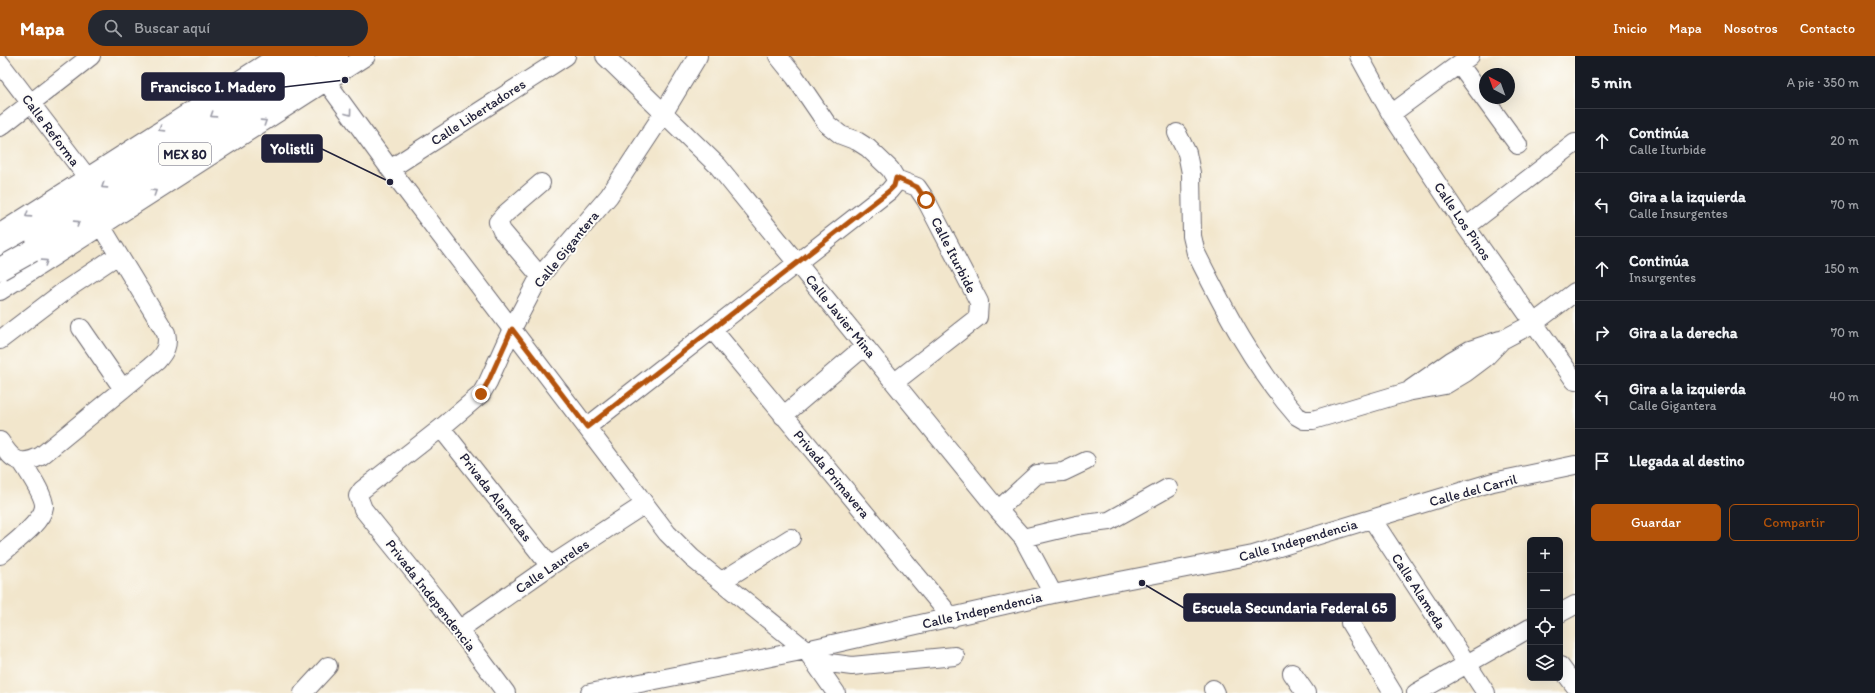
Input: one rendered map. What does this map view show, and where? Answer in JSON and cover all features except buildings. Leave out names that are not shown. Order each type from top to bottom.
[{"type":"main road","name":"MEX 80","points":[[0,251],[13,238],[304,56]]},
{"type":"main road","name":"MEX 80","points":[[0,267],[13,238],[337,56]]},
{"type":"street","points":[[0,127],[91,56]]},
{"type":"street","points":[[13,238],[87,177],[277,56]]},
{"type":"street","points":[[0,290],[366,56]]},
{"type":"street","name":"Calle Libertadores","points":[[390,169],[566,56]]},
{"type":"street","name":"Calle Javier Mina","points":[[605,56],[718,166],[998,510],[1023,538],[1053,594]]},
{"type":"street","name":"Calle Gigantera","points":[[358,496],[362,490],[442,428],[481,394],[512,329],[540,276],[609,196],[663,114],[698,56]]},
{"type":"street","points":[[587,427],[894,186],[896,178],[890,169],[868,148],[841,135],[827,124],[795,77],[778,56]]},
{"type":"street","name":"Calle Los Pinos","points":[[1359,56],[1391,114],[1466,227],[1575,381]]},
{"type":"street","points":[[1391,114],[1464,60],[1518,145]]},
{"type":"street","name":"Calle Reforma","points":[[0,63],[87,177]]},
{"type":"street","points":[[326,82],[390,169],[667,533],[692,558],[722,581],[810,656],[836,693]]},
{"type":"street","points":[[1177,133],[1187,153],[1191,173],[1192,236],[1196,253],[1250,354],[1263,374],[1292,411],[1304,420],[1313,420],[1408,392],[1445,385],[1459,377],[1485,358],[1502,340],[1534,323],[1575,292]]},
{"type":"street","points":[[1466,227],[1575,143]]},
{"type":"street","name":"Calle Iturbide","points":[[895,382],[978,316],[979,302],[926,200],[917,187],[896,178]]},
{"type":"street","points":[[540,276],[502,231],[498,222],[505,214],[541,183]]},
{"type":"street","points":[[0,441],[8,454],[15,460],[22,462],[41,456],[157,361],[166,347],[166,333],[101,226]]},
{"type":"street","points":[[0,340],[67,289],[118,255]]},
{"type":"street","points":[[0,267],[3,271],[13,276],[22,276]]},
{"type":"street","points":[[81,328],[123,389]]},
{"type":"street","name":"Privada Primavera","points":[[712,329],[952,618]]},
{"type":"street","points":[[784,416],[866,346]]},
{"type":"street","name":"Privada Alamedas","points":[[442,428],[550,566]]},
{"type":"street","points":[[998,510],[1037,474],[1062,472],[1086,461]]},
{"type":"street","points":[[0,554],[39,520],[44,506],[41,495],[22,462]]},
{"type":"street","name":"Calle del Carril","points":[[1372,519],[1493,482],[1572,470]]},
{"type":"street","points":[[1023,538],[1077,525],[1109,521],[1168,488]]},
{"type":"street","name":"Privada Independencia","points":[[358,496],[363,509],[460,629],[506,693]]},
{"type":"street","name":"Calle Laureles","points":[[460,629],[550,566],[645,504]]},
{"type":"street","name":"Calle Independencia","points":[[590,693],[810,656],[952,618],[1053,594],[1253,555],[1372,519]]},
{"type":"street","name":"Calle Alameda","points":[[1372,519],[1486,693]]},
{"type":"street","points":[[722,581],[791,538]]},
{"type":"street","points":[[1563,611],[1575,605]]},
{"type":"street","points":[[1350,623],[1393,693]]},
{"type":"street","points":[[1416,693],[1527,630]]},
{"type":"street","points":[[810,656],[852,666],[955,656]]},
{"type":"street","points":[[303,693],[328,666]]},
{"type":"street","points":[[1563,670],[1575,686]]},
{"type":"street","points":[[1292,673],[1306,693]]},
{"type":"place","name":"Francisco I. Madero","points":[[345,80]]},
{"type":"place","name":"Yolistli","points":[[390,182]]},
{"type":"place","name":"Escuela Secundaria Federal 65","points":[[1142,583]]},
{"type":"route","points":[[481,394],[512,329],[587,427],[889,191],[894,186],[896,178],[917,187],[926,200]]}]
